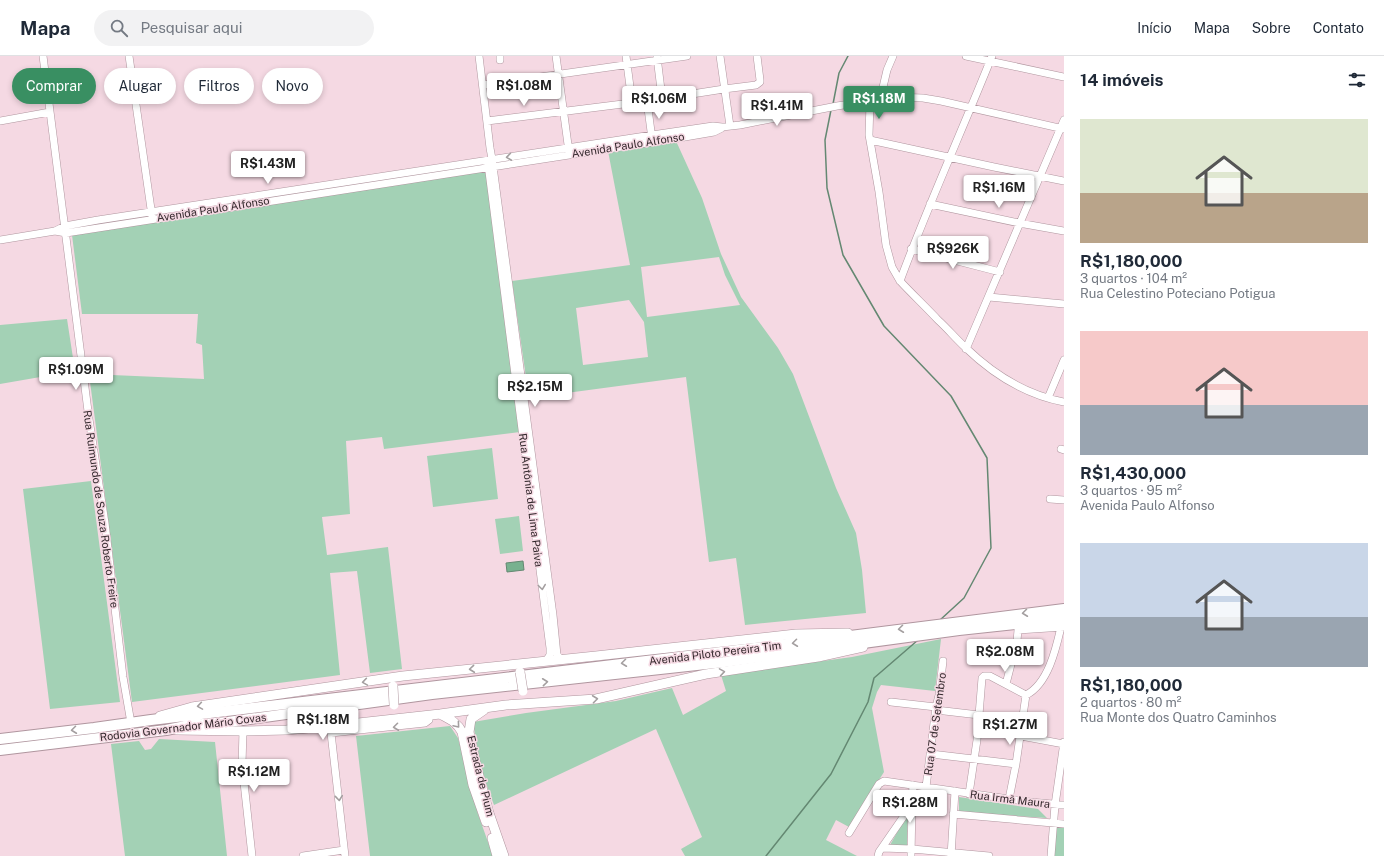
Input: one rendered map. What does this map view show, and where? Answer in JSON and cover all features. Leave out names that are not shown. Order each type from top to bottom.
[{"type":"highway","name":"Avenida Piloto Pereira Tim","points":[[366,699],[732,661],[898,639],[930,630],[1064,608]]},
{"type":"highway","name":"Avenida Piloto Pereira Tim","points":[[366,699],[861,634],[1063,624]]},
{"type":"highway","name":"Rodovia Governador Mário Covas","points":[[0,739],[210,713],[366,699]]},
{"type":"highway","name":"Rodovia Governador Mário Covas","points":[[0,750],[228,722],[366,699]]},
{"type":"main road","points":[[151,720],[192,707],[403,676],[796,634],[828,632],[861,634]]},
{"type":"main road","points":[[166,730],[331,730],[428,715],[515,704],[596,699],[706,674],[818,657],[898,639]]},
{"type":"main road","points":[[511,665],[518,667],[523,691],[520,700],[515,704]]},
{"type":"main road","points":[[403,676],[396,680],[393,686],[394,705],[395,711],[408,718]]},
{"type":"main road","name":"Estrada de Pium","points":[[493,707],[478,713],[472,718],[469,732],[481,785],[504,856]]},
{"type":"main road","name":"Estrada de Pium","points":[[440,714],[455,722],[462,732],[474,785],[498,856]]},
{"type":"street","name":"Rua Ruimundo de Souza Roberto Freire","points":[[43,56],[89,419],[105,523],[123,677],[131,723]]},
{"type":"street","points":[[129,56],[152,215]]},
{"type":"street","name":"Rua Antônia de Lima Paiva","points":[[479,56],[490,148],[490,163],[539,538],[557,655],[560,659]]},
{"type":"street","points":[[556,56],[569,151]]},
{"type":"street","points":[[626,56],[632,102]]},
{"type":"street","points":[[483,85],[627,65],[657,58],[687,56]]},
{"type":"street","points":[[720,56],[730,126]]},
{"type":"street","points":[[487,121],[752,86],[759,83],[760,78],[757,56]]},
{"type":"street","points":[[880,100],[887,70],[893,56]]},
{"type":"street","points":[[966,56],[991,59],[1064,77]]},
{"type":"street","points":[[657,58],[662,98]]},
{"type":"street","points":[[900,281],[911,249],[991,59]]},
{"type":"street","name":"Avenida Paulo Alfonso","points":[[0,240],[152,215],[652,138],[713,126],[722,128],[832,107],[895,98],[922,98],[972,107],[1062,128]]},
{"type":"street","points":[[647,101],[652,138]]},
{"type":"street","points":[[870,102],[869,135],[886,245],[891,262],[900,281],[966,349],[1022,388],[1048,398],[1064,402]]},
{"type":"street","points":[[0,121],[50,112]]},
{"type":"street","points":[[966,349],[1000,272],[1019,223],[1062,128],[1064,120]]},
{"type":"street","points":[[870,140],[1064,181]]},
{"type":"street","points":[[930,204],[1064,231]]},
{"type":"street","points":[[911,249],[1000,272]]},
{"type":"street","points":[[988,297],[1064,304]]},
{"type":"street","points":[[1048,398],[1064,360]]},
{"type":"street","points":[[1050,499],[1064,500]]},
{"type":"street","name":"Rua Antônia de Lima Paiva","points":[[546,661],[550,654],[548,602]]},
{"type":"street","points":[[1006,684],[1017,641],[1018,630],[1063,624],[1061,640],[1044,677],[1030,693],[1026,695]]},
{"type":"street","name":"Rua 07 de Setembro","points":[[926,787],[936,709],[940,695],[943,661]]},
{"type":"street","points":[[969,794],[983,677],[990,676],[1026,695]]},
{"type":"street","points":[[1009,799],[1021,736],[1026,695]]},
{"type":"street","points":[[891,702],[979,715]]},
{"type":"street","points":[[303,856],[345,853],[331,730],[425,723],[428,720],[428,715]]},
{"type":"street","points":[[243,731],[243,770],[252,856]]},
{"type":"street","points":[[1021,736],[1064,743],[1053,822],[1051,856]]},
{"type":"street","points":[[931,754],[1016,764]]},
{"type":"street","name":"Rua Irmã Maura","points":[[848,833],[879,784],[884,781],[969,794],[1064,805]]},
{"type":"street","points":[[911,853],[913,785]]},
{"type":"street","points":[[951,854],[955,791]]},
{"type":"street","points":[[878,856],[912,802]]},
{"type":"street","points":[[953,814],[1064,824]]},
{"type":"street","points":[[882,848],[911,853],[990,856]]},
{"type":"shaded area","points":[[676,141],[702,198],[721,254],[741,297],[778,348],[793,374],[836,488],[856,533],[862,570],[866,613],[745,625],[736,558],[709,562],[686,377],[529,398],[512,281],[630,265],[608,151]],"holes":[[[719,257],[725,275],[740,305],[647,317],[641,267]],[[629,300],[644,322],[648,357],[583,365],[576,308]]]},
{"type":"shaded area","points":[[487,170],[520,432],[384,449],[382,437],[346,441],[350,514],[322,517],[327,555],[388,547],[402,669],[370,673],[357,571],[330,573],[340,675],[132,702],[89,374],[204,379],[202,345],[196,343],[198,314],[82,314],[72,235]]},
{"type":"shaded area","points":[[67,319],[75,371],[0,384],[0,325]]},
{"type":"shaded area","points":[[492,448],[498,499],[433,507],[427,456]]},
{"type":"shaded area","points":[[91,481],[120,702],[50,709],[23,489]]},
{"type":"shaded area","points":[[519,516],[523,551],[500,554],[495,519]]},
{"type":"shaded area","points":[[523,561],[524,570],[507,572],[506,563]]},
{"type":"shaded area","points":[[941,639],[935,691],[881,685],[877,692],[872,708],[884,772],[849,827],[836,820],[826,840],[857,856],[685,856],[681,849],[702,837],[656,729],[494,805],[480,767],[473,722],[526,713],[616,701],[672,688],[683,715],[726,691],[721,675],[852,657]]},
{"type":"shaded area","points":[[450,726],[458,738],[478,814],[493,856],[370,856],[356,736]]},
{"type":"shaded area","points":[[159,739],[215,742],[227,856],[125,856],[111,744],[139,741],[145,750],[151,749]]},
{"type":"shaded area","points":[[959,797],[1038,809],[1047,818],[959,812]]},
{"type":"shaded area","points":[[908,814],[907,845],[890,845],[899,829]]},
{"type":"shaded area","points":[[1056,827],[1064,828],[1064,856],[1054,856]]},
{"type":"waterway","points":[[833,104],[839,73],[848,56]]},
{"type":"waterway","points":[[831,110],[825,140],[827,188],[843,255],[884,326],[951,396],[987,458],[991,548],[964,598],[940,620]]},
{"type":"waterway","points":[[766,856],[831,774],[868,702],[874,678],[918,640]]}]
